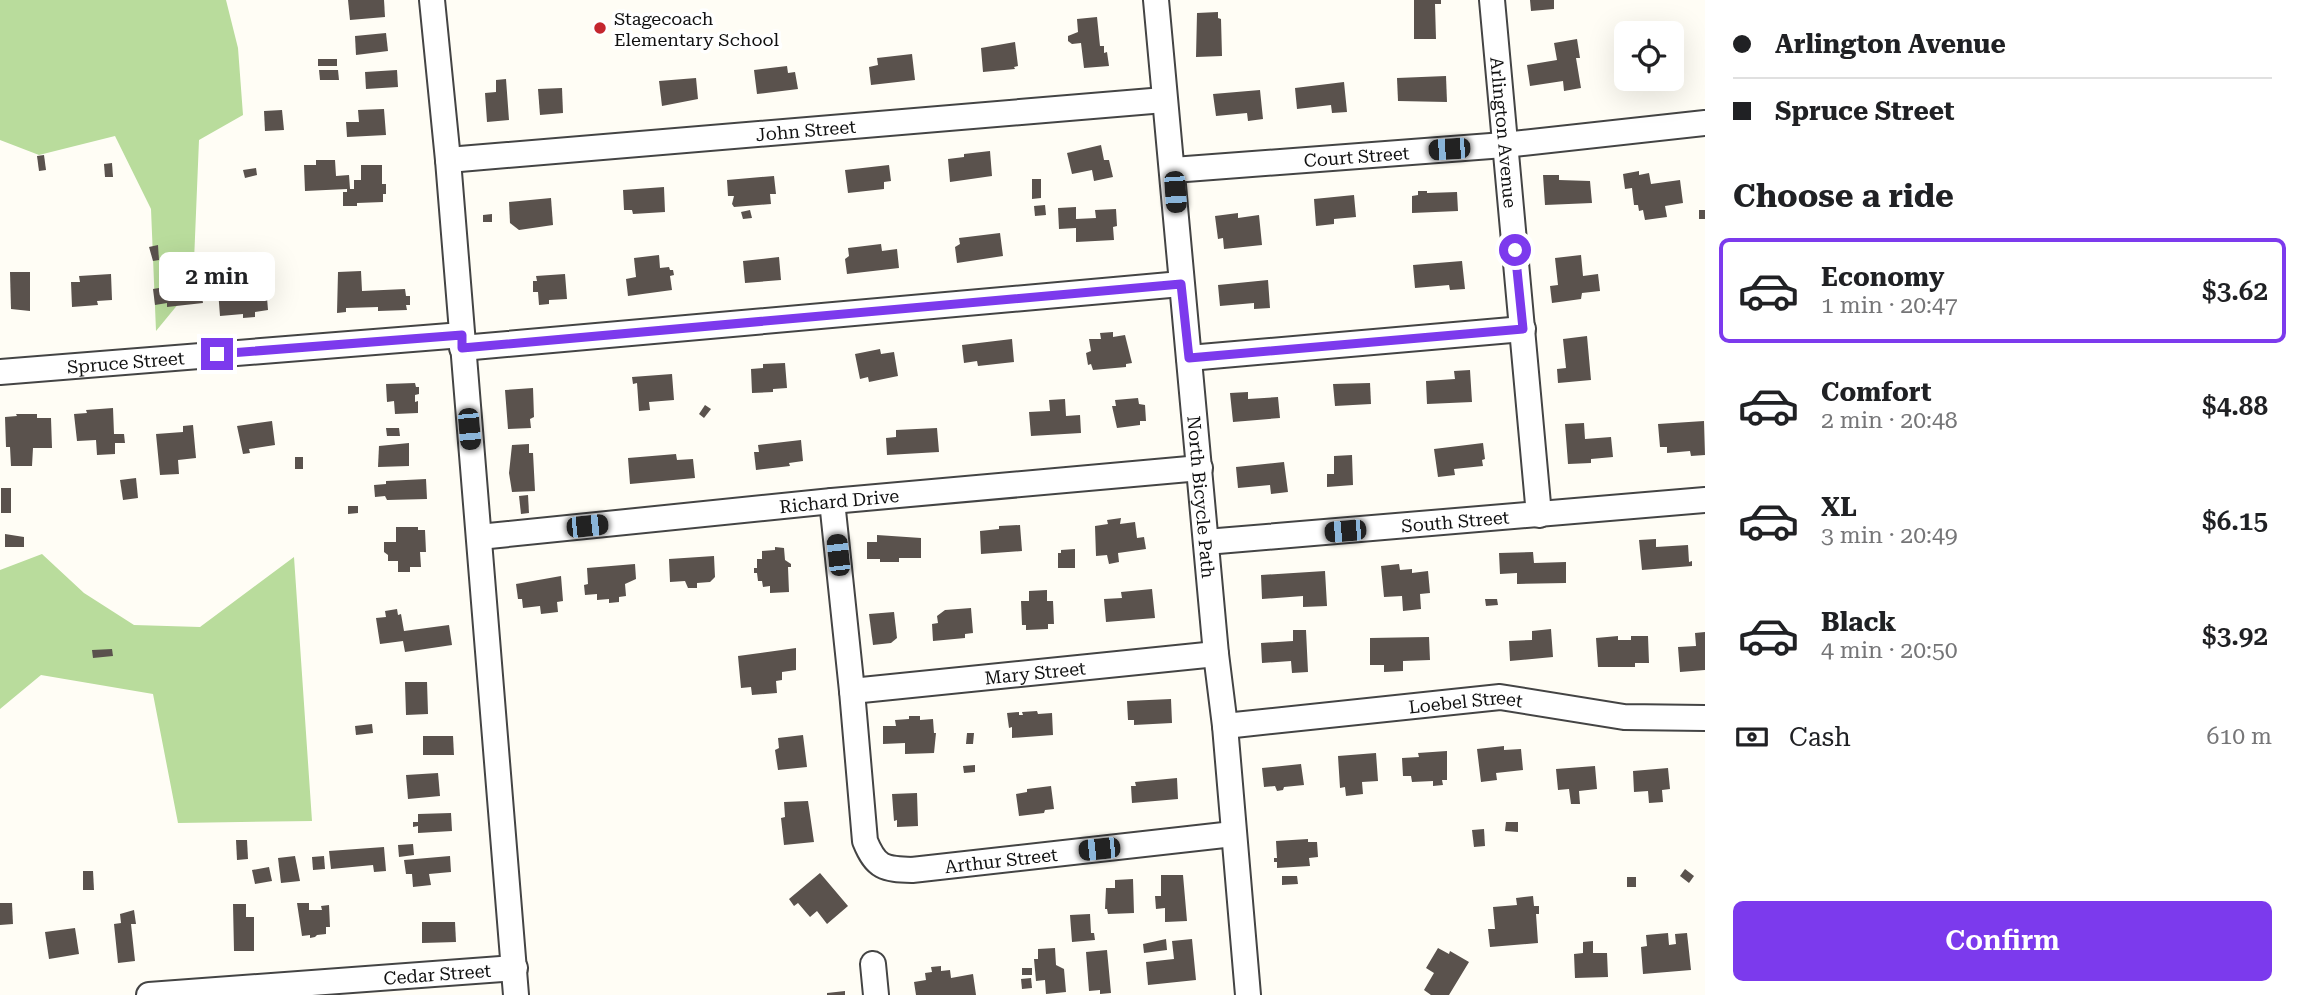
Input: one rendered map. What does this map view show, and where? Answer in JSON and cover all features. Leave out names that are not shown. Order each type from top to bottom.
[{"type":"street","points":[[432,0],[448,160],[516,995]]},
{"type":"street","name":"North Bicycle Path","points":[[1156,0],[1248,995]]},
{"type":"street","name":"Arlington Avenue","points":[[1492,0],[1539,515]]},
{"type":"street","name":"John Street","points":[[448,160],[1164,100]]},
{"type":"street","name":"Court Street","points":[[1173,170],[1504,145],[1705,123]]},
{"type":"street","name":"Spruce Street","points":[[0,372],[462,342],[1181,284]]},
{"type":"street","points":[[1189,358],[1523,329]]},
{"type":"street","name":"Richard Drive","points":[[479,537],[832,501],[1200,468]]},
{"type":"street","name":"South Street","points":[[1206,542],[1705,500]]},
{"type":"street","points":[[832,501],[852,691]]},
{"type":"street","name":"Mary Street","points":[[852,691],[1216,654]]},
{"type":"street","name":"Arthur Street","points":[[852,691],[865,841],[873,859],[892,869],[912,870],[1233,834]]},
{"type":"street","name":"Loebel Street","points":[[1225,726],[1500,697],[1624,717],[1705,718]]},
{"type":"street","points":[[873,964],[876,995]]},
{"type":"street","name":"Cedar Street","points":[[149,995],[515,968]]},
{"type":"green space","points":[[0,0],[226,0],[238,48],[243,115],[199,140],[193,286],[156,331],[151,209],[115,136],[39,155],[0,140]]},
{"type":"green space","points":[[42,554],[84,593],[134,625],[200,627],[294,557],[312,821],[178,823],[153,694],[41,675],[0,709],[0,570]]},
{"type":"building","points":[[348,0],[384,0],[385,17],[350,20]]},
{"type":"building","points":[[1414,0],[1441,0],[1441,4],[1435,4],[1436,39],[1414,39]]},
{"type":"building","points":[[1530,0],[1554,0],[1554,9],[1531,11]]},
{"type":"building","points":[[1218,12],[1218,18],[1221,19],[1222,56],[1196,57],[1197,13]]},
{"type":"building","points":[[1097,17],[1100,46],[1104,46],[1104,53],[1107,52],[1109,66],[1084,68],[1081,43],[1072,44],[1068,41],[1068,36],[1078,32],[1077,19]]},
{"type":"building","points":[[386,33],[388,51],[356,55],[355,36]]},
{"type":"building","points":[[1577,39],[1580,58],[1576,58],[1581,88],[1564,91],[1563,81],[1530,86],[1527,65],[1557,60],[1554,43]]},
{"type":"building","points":[[1015,42],[1018,66],[1014,67],[1015,69],[983,72],[981,48]]},
{"type":"building","points":[[912,54],[915,80],[871,85],[869,67],[878,65],[877,58]]},
{"type":"building","points":[[318,59],[337,59],[337,66],[318,66]]},
{"type":"building","points":[[787,66],[788,73],[795,72],[798,89],[757,94],[754,70]]},
{"type":"building","points":[[319,70],[338,70],[339,80],[320,80]]},
{"type":"building","points":[[397,70],[398,87],[366,89],[365,72]]},
{"type":"building","points":[[1446,76],[1447,102],[1398,101],[1397,78]]},
{"type":"building","points":[[696,78],[698,99],[662,106],[659,81]]},
{"type":"building","points":[[506,79],[509,120],[487,122],[485,93],[496,92],[496,80]]},
{"type":"building","points":[[1344,82],[1347,112],[1332,113],[1331,105],[1297,109],[1295,88]]},
{"type":"building","points":[[562,88],[563,113],[540,115],[538,89]]},
{"type":"building","points":[[1260,90],[1263,119],[1248,121],[1247,113],[1216,116],[1213,94]]},
{"type":"building","points":[[384,109],[386,135],[347,137],[346,122],[359,122],[358,110]]},
{"type":"building","points":[[282,110],[284,130],[265,131],[264,111]]},
{"type":"building","points":[[1101,145],[1104,160],[1109,160],[1113,177],[1094,181],[1092,170],[1072,174],[1067,153]]},
{"type":"building","points":[[990,151],[992,176],[950,182],[948,159]]},
{"type":"building","points":[[44,155],[46,170],[39,171],[37,156]]},
{"type":"building","points":[[316,160],[335,160],[336,176],[349,175],[350,189],[354,189],[354,180],[361,180],[361,165],[382,165],[382,184],[386,184],[383,202],[343,206],[343,192],[347,192],[347,189],[305,191],[304,165],[316,165]]},
{"type":"building","points":[[112,163],[113,177],[105,177],[104,164]]},
{"type":"building","points":[[889,165],[891,181],[884,182],[884,189],[848,193],[845,170]]},
{"type":"building","points":[[256,168],[257,175],[245,178],[243,170]]},
{"type":"building","points":[[1639,171],[1639,175],[1649,173],[1651,184],[1680,180],[1683,203],[1665,206],[1667,217],[1645,220],[1643,210],[1639,211],[1638,205],[1634,205],[1632,188],[1625,189],[1623,174]]},
{"type":"building","points":[[1543,175],[1559,175],[1559,180],[1590,181],[1592,203],[1545,205]]},
{"type":"building","points":[[774,176],[776,194],[770,194],[771,204],[734,207],[734,196],[728,196],[727,180]]},
{"type":"building","points":[[1032,179],[1041,179],[1041,198],[1032,199]]},
{"type":"building","points":[[664,187],[665,212],[633,214],[632,210],[624,210],[623,190]]},
{"type":"building","points":[[1418,191],[1457,192],[1458,211],[1412,213],[1412,196],[1418,195]]},
{"type":"building","points":[[1354,195],[1356,217],[1334,219],[1334,224],[1316,226],[1314,199]]},
{"type":"building","points":[[551,198],[553,225],[519,230],[510,223],[509,202]]},
{"type":"building","points":[[1045,205],[1046,215],[1035,216],[1034,206]]},
{"type":"building","points":[[1076,207],[1076,219],[1096,218],[1095,210],[1116,209],[1114,240],[1076,242],[1076,228],[1059,229],[1058,208]]},
{"type":"building","points":[[750,210],[752,218],[743,219],[741,212]]},
{"type":"building","points":[[1699,210],[1705,210],[1705,219],[1699,219]]},
{"type":"building","points":[[1238,213],[1238,218],[1259,215],[1262,245],[1224,249],[1223,238],[1218,239],[1215,216]]},
{"type":"building","points":[[492,214],[492,222],[483,222],[483,215]]},
{"type":"building","points":[[1000,233],[1003,256],[957,263],[955,247],[960,244],[959,238]]},
{"type":"building","points":[[881,244],[882,251],[897,249],[899,268],[847,274],[845,259],[849,256],[848,248]]},
{"type":"building","points":[[158,245],[159,260],[153,261],[149,247]]},
{"type":"building","points":[[659,255],[660,268],[669,267],[673,270],[674,275],[670,276],[672,290],[628,296],[626,279],[636,277],[634,258]]},
{"type":"building","points":[[1581,255],[1583,276],[1598,274],[1600,291],[1582,293],[1581,299],[1552,303],[1550,286],[1558,285],[1555,258]]},
{"type":"building","points":[[779,257],[781,280],[745,283],[743,261]]},
{"type":"building","points":[[1462,261],[1465,289],[1450,290],[1449,285],[1415,288],[1413,265]]},
{"type":"building","points":[[361,271],[362,291],[405,289],[406,296],[410,296],[407,310],[346,308],[346,312],[337,313],[338,272]]},
{"type":"building","points":[[10,272],[30,272],[30,311],[11,309]]},
{"type":"building","points":[[181,272],[187,287],[200,285],[203,303],[167,307],[167,303],[155,305],[153,289],[165,287],[164,281],[171,280],[170,273]]},
{"type":"building","points":[[111,274],[112,300],[97,301],[98,305],[72,307],[71,282],[80,282],[79,276]]},
{"type":"building","points":[[254,274],[254,286],[266,285],[268,310],[255,312],[255,317],[243,318],[243,314],[220,316],[218,290],[240,288],[239,276]]},
{"type":"building","points":[[565,274],[567,299],[549,300],[549,304],[539,305],[538,292],[533,292],[536,276]]},
{"type":"building","points":[[1268,280],[1270,308],[1254,309],[1254,303],[1220,306],[1218,285]]},
{"type":"building","points":[[1113,332],[1113,337],[1125,335],[1132,363],[1126,364],[1126,367],[1093,370],[1091,364],[1088,365],[1086,353],[1091,351],[1089,339],[1101,339],[1100,333]]},
{"type":"building","points":[[1587,336],[1591,380],[1558,383],[1557,369],[1566,368],[1563,339]]},
{"type":"building","points":[[1012,339],[1014,362],[978,366],[977,361],[964,363],[962,345]]},
{"type":"building","points":[[880,349],[881,354],[894,352],[898,376],[869,382],[868,377],[860,379],[855,354]]},
{"type":"building","points":[[785,363],[787,388],[752,393],[751,369],[763,368],[763,364]]},
{"type":"building","points":[[1470,370],[1472,402],[1427,404],[1426,381],[1455,379],[1454,371]]},
{"type":"building","points":[[672,374],[674,400],[649,402],[650,410],[639,411],[637,383],[633,384],[632,377]]},
{"type":"building","points":[[415,383],[416,387],[419,387],[419,394],[415,395],[418,413],[395,414],[394,401],[387,402],[386,384]]},
{"type":"building","points":[[1370,383],[1371,404],[1335,406],[1333,384]]},
{"type":"building","points":[[533,388],[534,417],[530,419],[531,428],[508,429],[505,390]]},
{"type":"building","points":[[1248,392],[1248,399],[1278,397],[1280,418],[1233,422],[1230,393]]},
{"type":"building","points":[[1138,398],[1139,404],[1145,405],[1146,421],[1140,421],[1140,425],[1117,428],[1112,406],[1116,406],[1115,400]]},
{"type":"building","points":[[1065,399],[1066,416],[1080,415],[1081,433],[1031,436],[1029,412],[1050,411],[1049,400]]},
{"type":"building","points":[[705,405],[711,409],[704,418],[699,414]]},
{"type":"building","points":[[113,408],[114,434],[124,434],[125,443],[115,443],[115,454],[97,455],[96,440],[77,441],[74,414],[87,413],[86,410]]},
{"type":"building","points":[[16,414],[37,414],[37,418],[51,418],[52,448],[33,448],[32,466],[11,466],[10,447],[6,447],[5,417],[17,416]]},
{"type":"building","points":[[272,421],[275,445],[249,449],[250,453],[243,454],[237,426]]},
{"type":"building","points":[[1704,421],[1705,455],[1691,456],[1690,451],[1667,453],[1667,447],[1660,447],[1658,424]]},
{"type":"building","points":[[1584,423],[1585,439],[1611,437],[1613,457],[1591,459],[1591,463],[1568,464],[1565,424]]},
{"type":"building","points":[[193,425],[196,458],[178,460],[179,474],[160,475],[156,434],[183,432],[183,426]]},
{"type":"building","points":[[386,428],[399,428],[400,436],[387,436]]},
{"type":"building","points":[[937,428],[939,452],[887,455],[886,438],[896,437],[896,430]]},
{"type":"building","points":[[801,440],[803,461],[789,463],[790,466],[756,470],[754,452],[759,452],[758,445]]},
{"type":"building","points":[[409,443],[409,466],[378,467],[379,446]]},
{"type":"building","points":[[1483,443],[1483,466],[1454,469],[1455,475],[1438,477],[1434,449]]},
{"type":"building","points":[[529,444],[529,453],[533,453],[535,491],[512,492],[509,473],[512,445]]},
{"type":"building","points":[[676,454],[677,460],[693,459],[695,478],[630,484],[628,458]]},
{"type":"building","points":[[1352,455],[1353,485],[1327,487],[1327,474],[1334,474],[1334,456]]},
{"type":"building","points":[[295,457],[303,457],[303,469],[295,469]]},
{"type":"building","points":[[1284,462],[1288,492],[1271,494],[1270,485],[1238,488],[1236,467]]},
{"type":"building","points":[[136,478],[138,498],[123,500],[120,480]]},
{"type":"building","points":[[426,479],[427,499],[387,500],[385,496],[375,497],[374,485],[386,484],[386,481]]},
{"type":"building","points":[[1,488],[11,488],[11,513],[1,513]]},
{"type":"building","points":[[528,495],[529,513],[521,514],[519,496]]},
{"type":"building","points":[[348,506],[358,506],[358,513],[348,514]]},
{"type":"building","points":[[1121,518],[1120,524],[1135,522],[1137,538],[1144,537],[1146,549],[1118,553],[1119,562],[1109,564],[1107,555],[1096,556],[1095,526],[1108,524],[1107,520]]},
{"type":"building","points":[[1020,525],[1022,551],[981,554],[980,531],[999,529],[999,526]]},
{"type":"building","points":[[396,527],[418,527],[418,530],[425,530],[426,552],[420,552],[421,567],[410,567],[410,572],[398,572],[398,561],[388,561],[384,542],[396,542]]},
{"type":"building","points":[[5,534],[24,537],[24,547],[5,547]]},
{"type":"building","points":[[877,535],[921,538],[921,558],[899,558],[899,562],[867,559],[867,542],[877,542]]},
{"type":"building","points":[[1656,539],[1656,547],[1688,545],[1689,562],[1692,561],[1692,566],[1642,570],[1639,540]]},
{"type":"building","points":[[775,547],[784,548],[785,560],[791,564],[791,567],[788,567],[789,592],[770,593],[770,586],[763,587],[762,581],[758,581],[757,573],[754,573],[757,559],[762,559],[762,551],[775,550]]},
{"type":"building","points":[[1075,549],[1075,568],[1058,568],[1058,553],[1061,553],[1061,550]]},
{"type":"building","points":[[1533,552],[1534,563],[1566,562],[1566,583],[1517,584],[1517,573],[1500,574],[1499,553]]},
{"type":"building","points":[[714,556],[715,577],[710,582],[697,583],[697,588],[688,588],[685,581],[670,582],[669,559]]},
{"type":"building","points":[[635,564],[636,579],[625,584],[626,596],[619,597],[619,602],[597,600],[597,594],[585,595],[584,585],[588,584],[587,568]]},
{"type":"building","points":[[1399,564],[1400,570],[1412,569],[1412,573],[1428,571],[1430,593],[1420,594],[1421,609],[1403,611],[1402,596],[1384,597],[1381,566]]},
{"type":"building","points":[[1325,571],[1327,606],[1303,607],[1303,596],[1262,599],[1261,575]]},
{"type":"building","points":[[561,576],[563,601],[557,602],[558,612],[541,614],[540,606],[523,608],[522,599],[518,599],[516,584]]},
{"type":"building","points":[[1152,589],[1155,618],[1106,622],[1104,599],[1122,598],[1121,592]]},
{"type":"building","points":[[1047,590],[1047,601],[1053,601],[1054,624],[1048,624],[1048,629],[1026,630],[1026,625],[1022,625],[1021,601],[1029,601],[1029,591]]},
{"type":"building","points":[[1485,599],[1497,599],[1498,605],[1486,606]]},
{"type":"building","points":[[971,608],[973,633],[965,634],[965,638],[933,641],[932,624],[938,623],[937,616],[945,610]]},
{"type":"building","points":[[397,609],[398,615],[401,614],[404,631],[449,625],[452,645],[405,652],[403,641],[380,644],[376,618],[386,617],[385,611]]},
{"type":"building","points":[[894,612],[897,638],[891,643],[873,645],[869,614]]},
{"type":"building","points":[[1551,629],[1553,657],[1510,661],[1509,641],[1532,640],[1532,631]]},
{"type":"building","points":[[1293,630],[1306,630],[1308,672],[1292,673],[1291,661],[1262,663],[1261,643],[1293,641]]},
{"type":"building","points":[[1705,632],[1705,670],[1680,672],[1678,647],[1696,646],[1695,633]]},
{"type":"building","points":[[1618,636],[1618,640],[1631,640],[1631,636],[1648,636],[1649,663],[1635,663],[1635,667],[1598,667],[1596,638]]},
{"type":"building","points":[[1429,637],[1430,660],[1403,661],[1403,671],[1384,672],[1384,665],[1370,665],[1370,638]]},
{"type":"building","points":[[796,648],[796,670],[782,672],[782,680],[776,681],[777,693],[752,695],[751,687],[741,688],[738,656]]},
{"type":"building","points":[[112,649],[113,656],[93,658],[92,650]]},
{"type":"building","points":[[405,682],[427,682],[428,714],[406,715]]},
{"type":"building","points":[[1171,699],[1172,723],[1134,725],[1134,720],[1128,720],[1127,701]]},
{"type":"building","points":[[1037,711],[1038,714],[1052,713],[1053,735],[1012,738],[1012,727],[1009,728],[1007,713],[1019,712],[1019,715],[1023,715],[1022,712]]},
{"type":"building","points":[[909,716],[920,716],[920,720],[933,719],[936,733],[934,753],[905,754],[905,743],[883,744],[883,726],[896,726],[895,720],[909,719]]},
{"type":"building","points":[[372,724],[373,733],[356,735],[355,726]]},
{"type":"building","points":[[967,733],[974,733],[973,744],[966,744]]},
{"type":"building","points":[[803,735],[807,767],[778,770],[775,750],[779,748],[778,738]]},
{"type":"building","points":[[423,736],[453,736],[454,755],[423,755]]},
{"type":"building","points":[[1504,746],[1504,750],[1521,749],[1523,770],[1496,773],[1497,780],[1481,782],[1477,749]]},
{"type":"building","points":[[1447,751],[1447,780],[1442,780],[1443,785],[1433,786],[1433,781],[1412,782],[1411,776],[1403,776],[1402,758],[1419,757],[1418,753]]},
{"type":"building","points":[[1376,753],[1378,781],[1362,782],[1363,794],[1346,796],[1345,787],[1340,788],[1338,756]]},
{"type":"building","points":[[1301,764],[1304,785],[1284,787],[1283,790],[1277,791],[1275,786],[1264,787],[1262,768]]},
{"type":"building","points":[[975,765],[975,772],[964,773],[963,766]]},
{"type":"building","points":[[1595,766],[1597,789],[1579,791],[1580,804],[1571,804],[1569,789],[1558,790],[1556,769]]},
{"type":"building","points":[[1668,768],[1670,789],[1662,790],[1663,802],[1649,803],[1648,791],[1634,792],[1633,771]]},
{"type":"building","points":[[438,773],[440,796],[408,799],[406,775]]},
{"type":"building","points":[[1177,778],[1178,799],[1132,803],[1131,786],[1136,786],[1135,782]]},
{"type":"building","points":[[1051,786],[1054,809],[1019,816],[1016,794],[1027,792],[1027,789]]},
{"type":"building","points":[[917,793],[918,826],[897,827],[892,794]]},
{"type":"building","points":[[808,801],[814,842],[784,845],[781,818],[785,817],[784,802]]},
{"type":"building","points":[[451,813],[452,831],[418,833],[418,826],[413,827],[413,822],[418,822],[418,814]]},
{"type":"building","points":[[1506,822],[1518,822],[1518,832],[1505,831]]},
{"type":"building","points":[[1484,829],[1485,846],[1474,847],[1472,830]]},
{"type":"building","points":[[1308,839],[1308,842],[1317,842],[1318,857],[1309,858],[1310,866],[1277,868],[1277,862],[1274,862],[1274,858],[1277,858],[1276,841]]},
{"type":"building","points":[[236,840],[247,840],[248,859],[237,860]]},
{"type":"building","points":[[413,844],[414,855],[399,857],[398,845]]},
{"type":"building","points":[[384,847],[386,871],[374,872],[373,865],[331,869],[329,851]]},
{"type":"building","points":[[295,856],[300,881],[281,883],[278,858]]},
{"type":"building","points":[[324,856],[325,869],[313,870],[312,857]]},
{"type":"building","points":[[450,856],[451,872],[429,874],[431,885],[413,887],[412,874],[406,874],[404,860]]},
{"type":"building","points":[[269,867],[272,881],[255,884],[252,870]]},
{"type":"building","points":[[1685,869],[1694,876],[1689,883],[1680,876]]},
{"type":"building","points":[[83,871],[93,871],[94,890],[83,890]]},
{"type":"building","points":[[820,873],[848,906],[827,924],[817,911],[810,917],[798,903],[794,906],[789,899]]},
{"type":"building","points":[[1161,875],[1183,875],[1187,921],[1165,922],[1165,908],[1156,909],[1155,896],[1161,896]]},
{"type":"building","points":[[1282,876],[1297,876],[1298,884],[1282,885]]},
{"type":"building","points":[[1627,877],[1636,877],[1636,887],[1627,887]]},
{"type":"building","points":[[1133,879],[1134,913],[1108,914],[1105,909],[1106,888],[1115,888],[1115,880]]},
{"type":"building","points":[[1533,896],[1534,906],[1539,906],[1539,914],[1536,914],[1538,943],[1490,947],[1488,929],[1495,929],[1493,907],[1517,905],[1516,898]]},
{"type":"building","points":[[0,903],[12,903],[13,924],[0,925]]},
{"type":"building","points":[[297,903],[309,903],[309,910],[322,910],[321,906],[329,905],[330,927],[326,927],[326,934],[310,938],[310,935],[302,936]]},
{"type":"building","points":[[233,904],[246,904],[246,917],[254,917],[254,951],[234,951]]},
{"type":"building","points":[[134,910],[136,924],[131,924],[135,961],[118,963],[114,924],[121,923],[120,914]]},
{"type":"building","points":[[1090,914],[1091,933],[1094,933],[1095,940],[1072,942],[1070,915]]},
{"type":"building","points":[[422,922],[455,922],[456,942],[422,943]]},
{"type":"building","points":[[75,928],[79,954],[49,959],[45,932]]},
{"type":"building","points":[[1668,933],[1669,945],[1676,944],[1675,934],[1687,933],[1691,970],[1643,974],[1641,947],[1647,946],[1646,935]]},
{"type":"building","points":[[1166,939],[1167,950],[1144,953],[1143,944]]},
{"type":"building","points":[[1192,939],[1196,980],[1148,985],[1146,962],[1174,959],[1172,941]]},
{"type":"building","points":[[1593,941],[1593,953],[1607,953],[1608,977],[1575,978],[1574,954],[1583,953],[1583,942]]},
{"type":"building","points":[[1055,948],[1056,965],[1064,969],[1066,992],[1046,994],[1045,980],[1036,981],[1034,959],[1038,959],[1038,949]]},
{"type":"building","points":[[1438,948],[1449,954],[1450,951],[1469,962],[1449,995],[1431,995],[1424,990],[1434,973],[1426,968]]},
{"type":"building","points":[[1107,950],[1111,993],[1089,991],[1086,952]]},
{"type":"building","points":[[941,966],[941,971],[950,970],[951,978],[973,974],[976,995],[916,995],[914,982],[926,980],[925,973],[932,972],[931,967]]},
{"type":"building","points":[[1022,968],[1032,968],[1032,975],[1022,975]]},
{"type":"building","points":[[1031,978],[1032,988],[1022,989],[1021,979]]},
{"type":"building","points":[[845,991],[845,995],[827,995],[827,993]]},
{"type":"place","name":"Stagecoach Elementary School","points":[[600,28]]},
{"type":"route","points":[[217,354],[462,335],[462,348],[1181,284],[1189,358],[1523,329],[1515,250]]}]
